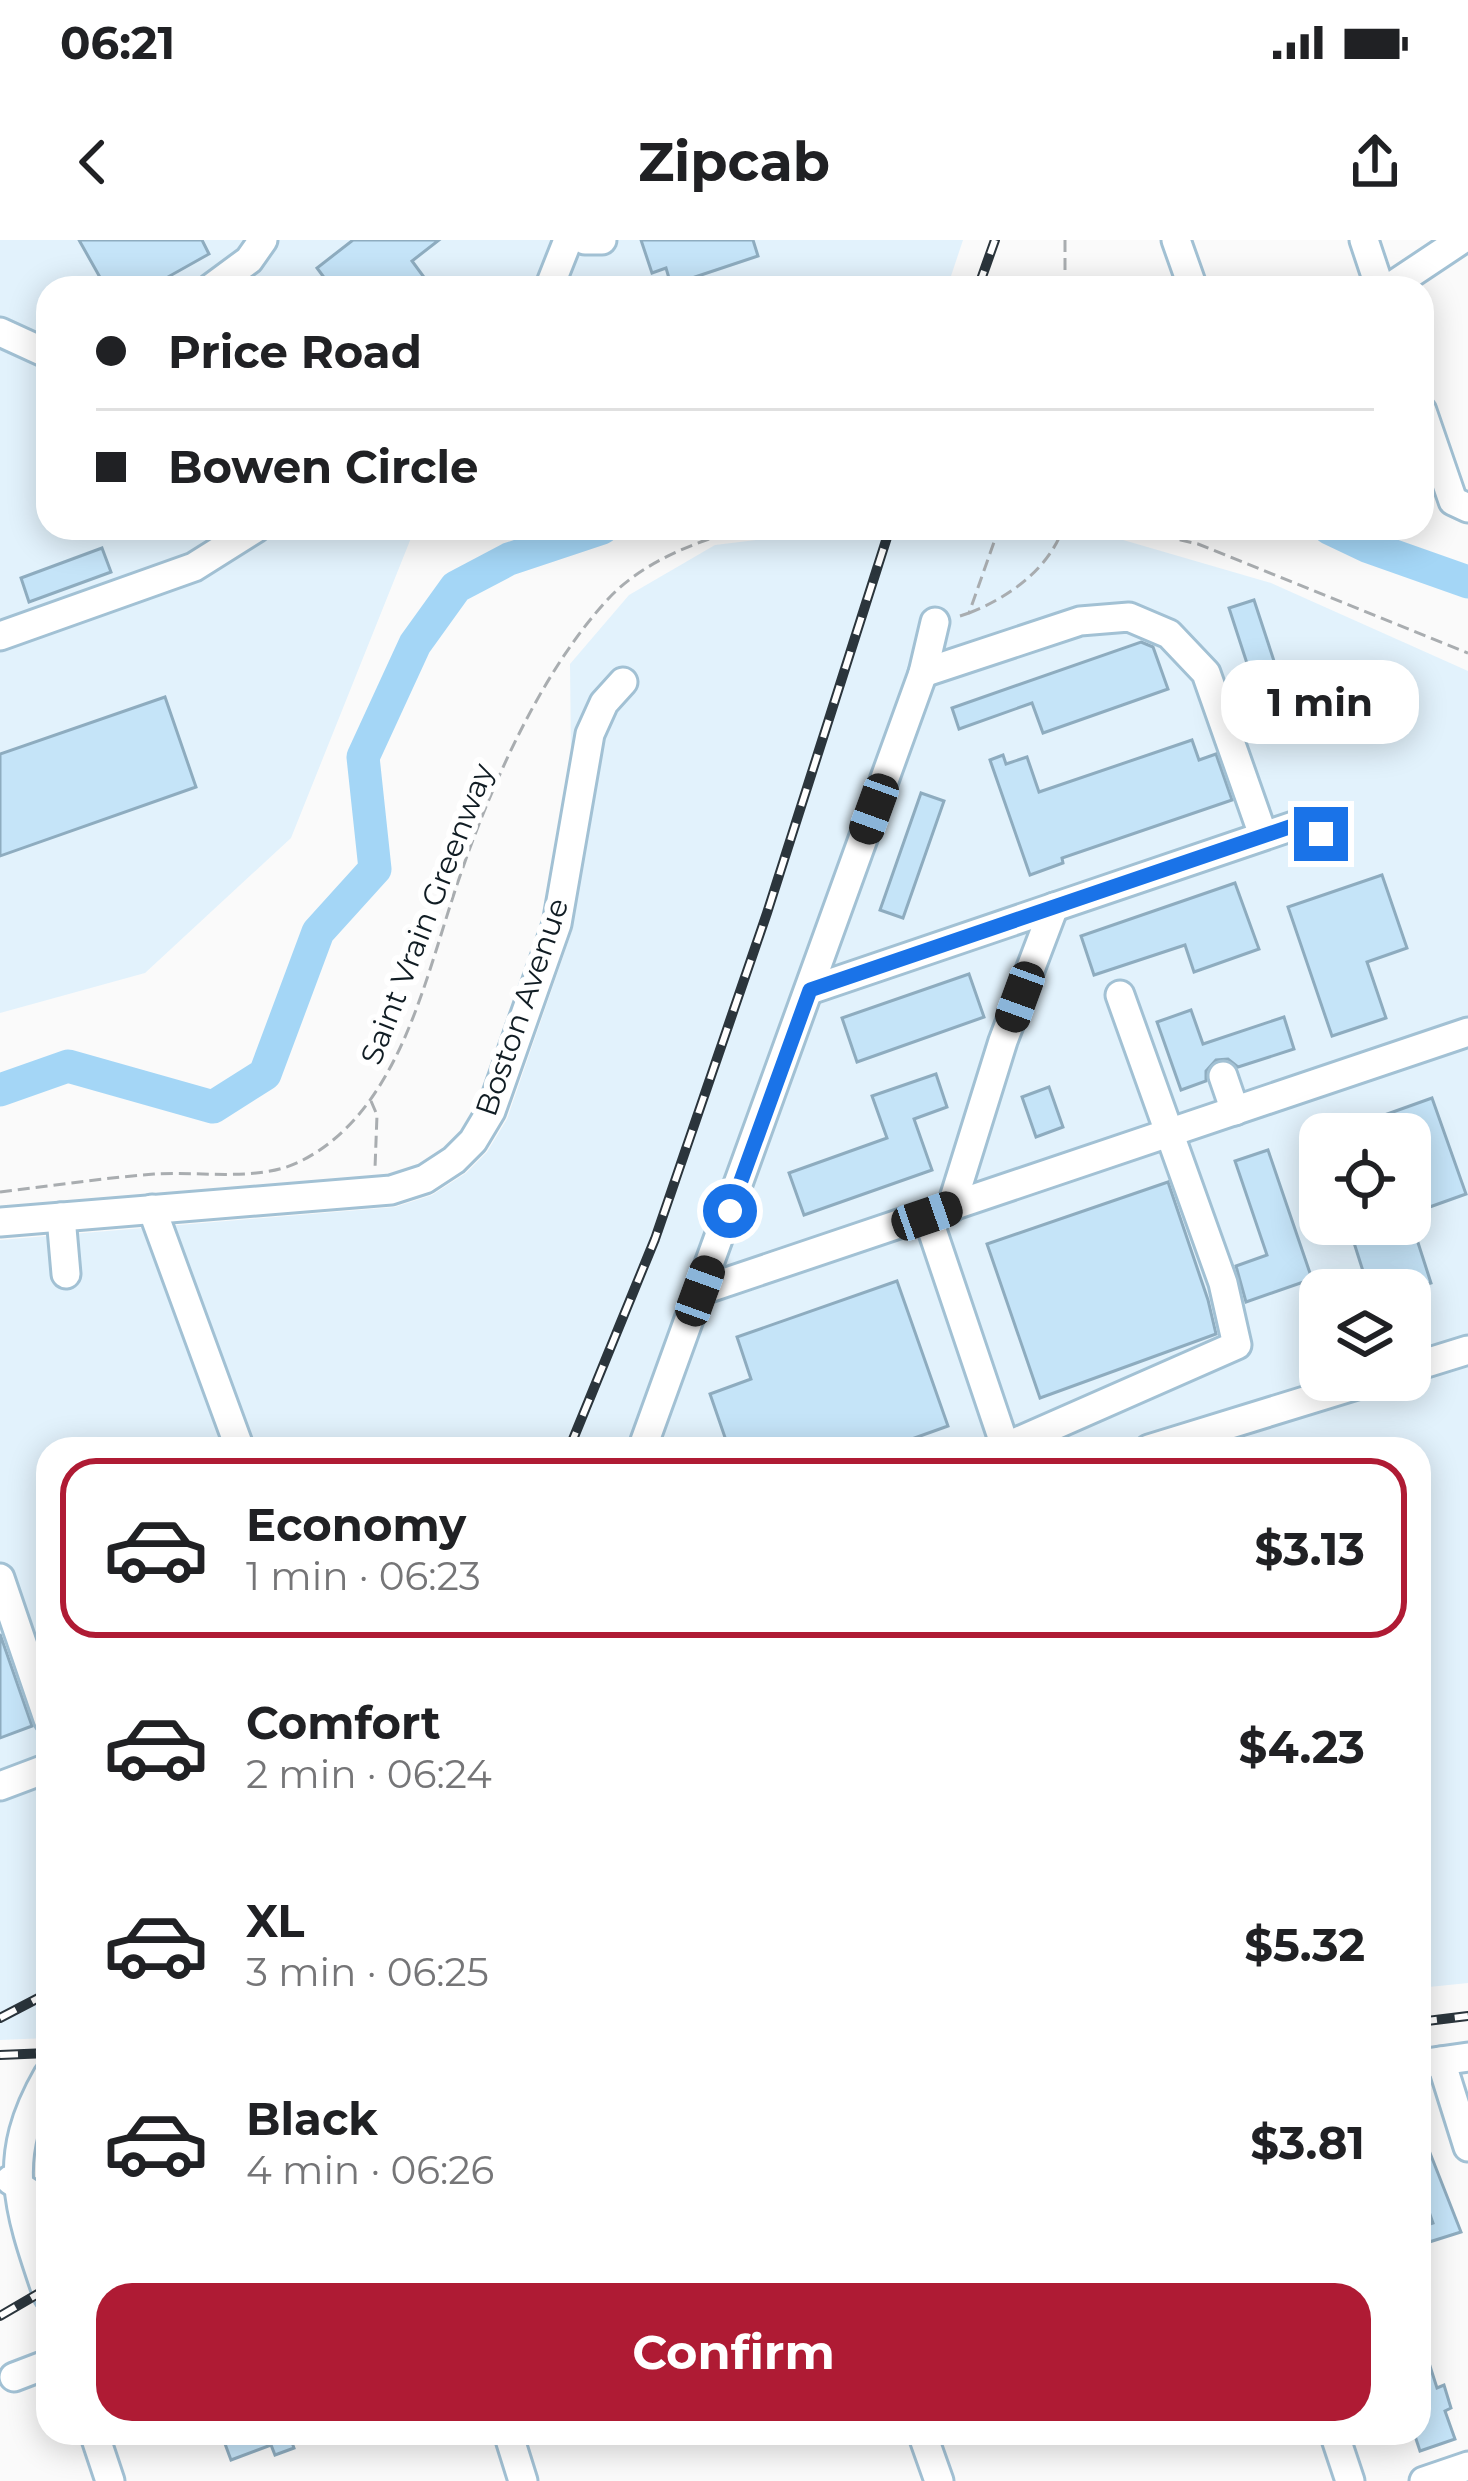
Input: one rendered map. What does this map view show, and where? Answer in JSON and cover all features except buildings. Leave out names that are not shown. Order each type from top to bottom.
[{"type":"street","points":[[227,276],[249,260],[263,240]]},
{"type":"street","points":[[585,240],[602,240]]},
{"type":"street","points":[[1177,240],[1189,276]]},
{"type":"street","points":[[1364,240],[1380,276]]},
{"type":"street","points":[[1404,276],[1461,240]]},
{"type":"street","points":[[0,332],[36,348]]},
{"type":"street","points":[[1434,441],[1460,505]]},
{"type":"street","points":[[0,636],[194,568],[237,540]]},
{"type":"street","points":[[923,673],[1080,621],[1129,617],[1169,634],[1206,673],[1263,835]]},
{"type":"street","points":[[646,1437],[923,673],[935,622]]},
{"type":"street","name":"Boston Avenue","points":[[0,1222],[375,1191],[425,1179],[445,1167],[473,1141],[491,1111],[556,924],[590,734],[604,703],[623,682]]},
{"type":"street","points":[[810,990],[1307,821],[1321,834]]},
{"type":"street","points":[[1002,1437],[939,1212],[1054,907]]},
{"type":"street","points":[[1030,1437],[1238,1346],[1222,1283],[1120,995]]},
{"type":"street","points":[[700,1291],[1235,1111],[1420,1059],[1468,1032]]},
{"type":"street","points":[[1223,1076],[1235,1111]]},
{"type":"street","points":[[152,1209],[236,1437]]},
{"type":"street","points":[[62,1217],[66,1274]]},
{"type":"street","points":[[1431,1361],[1468,1350]]},
{"type":"street","points":[[1188,1437],[1305,1401]]},
{"type":"street","points":[[0,1578],[36,1684]]},
{"type":"street","points":[[0,1786],[36,1772]]},
{"type":"street","points":[[1443,2060],[1468,2147]]},
{"type":"street","points":[[36,2090],[24,2105],[9,2149],[10,2180],[36,2228]]},
{"type":"street","points":[[10,2180],[36,2197]]},
{"type":"street","points":[[14,2377],[36,2369]]},
{"type":"street","points":[[87,2481],[92,2445]]},
{"type":"street","points":[[96,2445],[110,2481]]},
{"type":"street","points":[[512,2445],[522,2481],[543,2481]]},
{"type":"street","points":[[926,2445],[939,2481]]},
{"type":"street","points":[[1338,2445],[1350,2481]]},
{"type":"street","points":[[1424,2481],[1468,2466]]},
{"type":"path","points":[[1065,240],[1065,276]]},
{"type":"path","name":"Saint Vrain Greenway","points":[[0,1192],[154,1174],[295,1165],[344,1134],[383,1084],[496,789],[565,653],[611,595],[651,566],[700,540]]},
{"type":"path","points":[[969,614],[995,540]]},
{"type":"path","points":[[935,622],[999,600],[1030,578],[1058,540]]},
{"type":"path","points":[[1180,540],[1468,653]]},
{"type":"path","points":[[371,1099],[377,1115],[375,1191]]},
{"type":"shaded area","points":[[0,240],[963,240],[951,276],[36,276],[36,540],[410,540],[291,838],[145,973],[0,1013]]},
{"type":"shaded area","points":[[756,540],[1123,540],[1271,583],[1468,671],[1468,1983],[1431,1987],[1431,1437],[36,1437],[36,2038],[0,2040],[0,1240],[395,1207],[432,1195],[466,1173],[487,1152],[507,1119],[573,928],[570,664],[629,595],[715,545]]},
{"type":"waterway","points":[[0,1090],[68,1066],[213,1107],[265,1074],[318,932],[375,869],[363,757],[415,644],[456,587],[509,559],[566,540]]},
{"type":"waterway","points":[[1354,540],[1468,582]]},
{"type":"railway","points":[[982,276],[995,240]]},
{"type":"railway","points":[[574,1437],[655,1239],[767,913],[886,540]]},
{"type":"railway","points":[[0,2018],[36,1999]]},
{"type":"railway","points":[[1431,2021],[1468,2016]]},
{"type":"railway","points":[[0,2055],[36,2054]]},
{"type":"railway","points":[[0,2316],[36,2295]]},
{"type":"route","points":[[730,1211],[810,990],[1307,821],[1321,834]]}]
